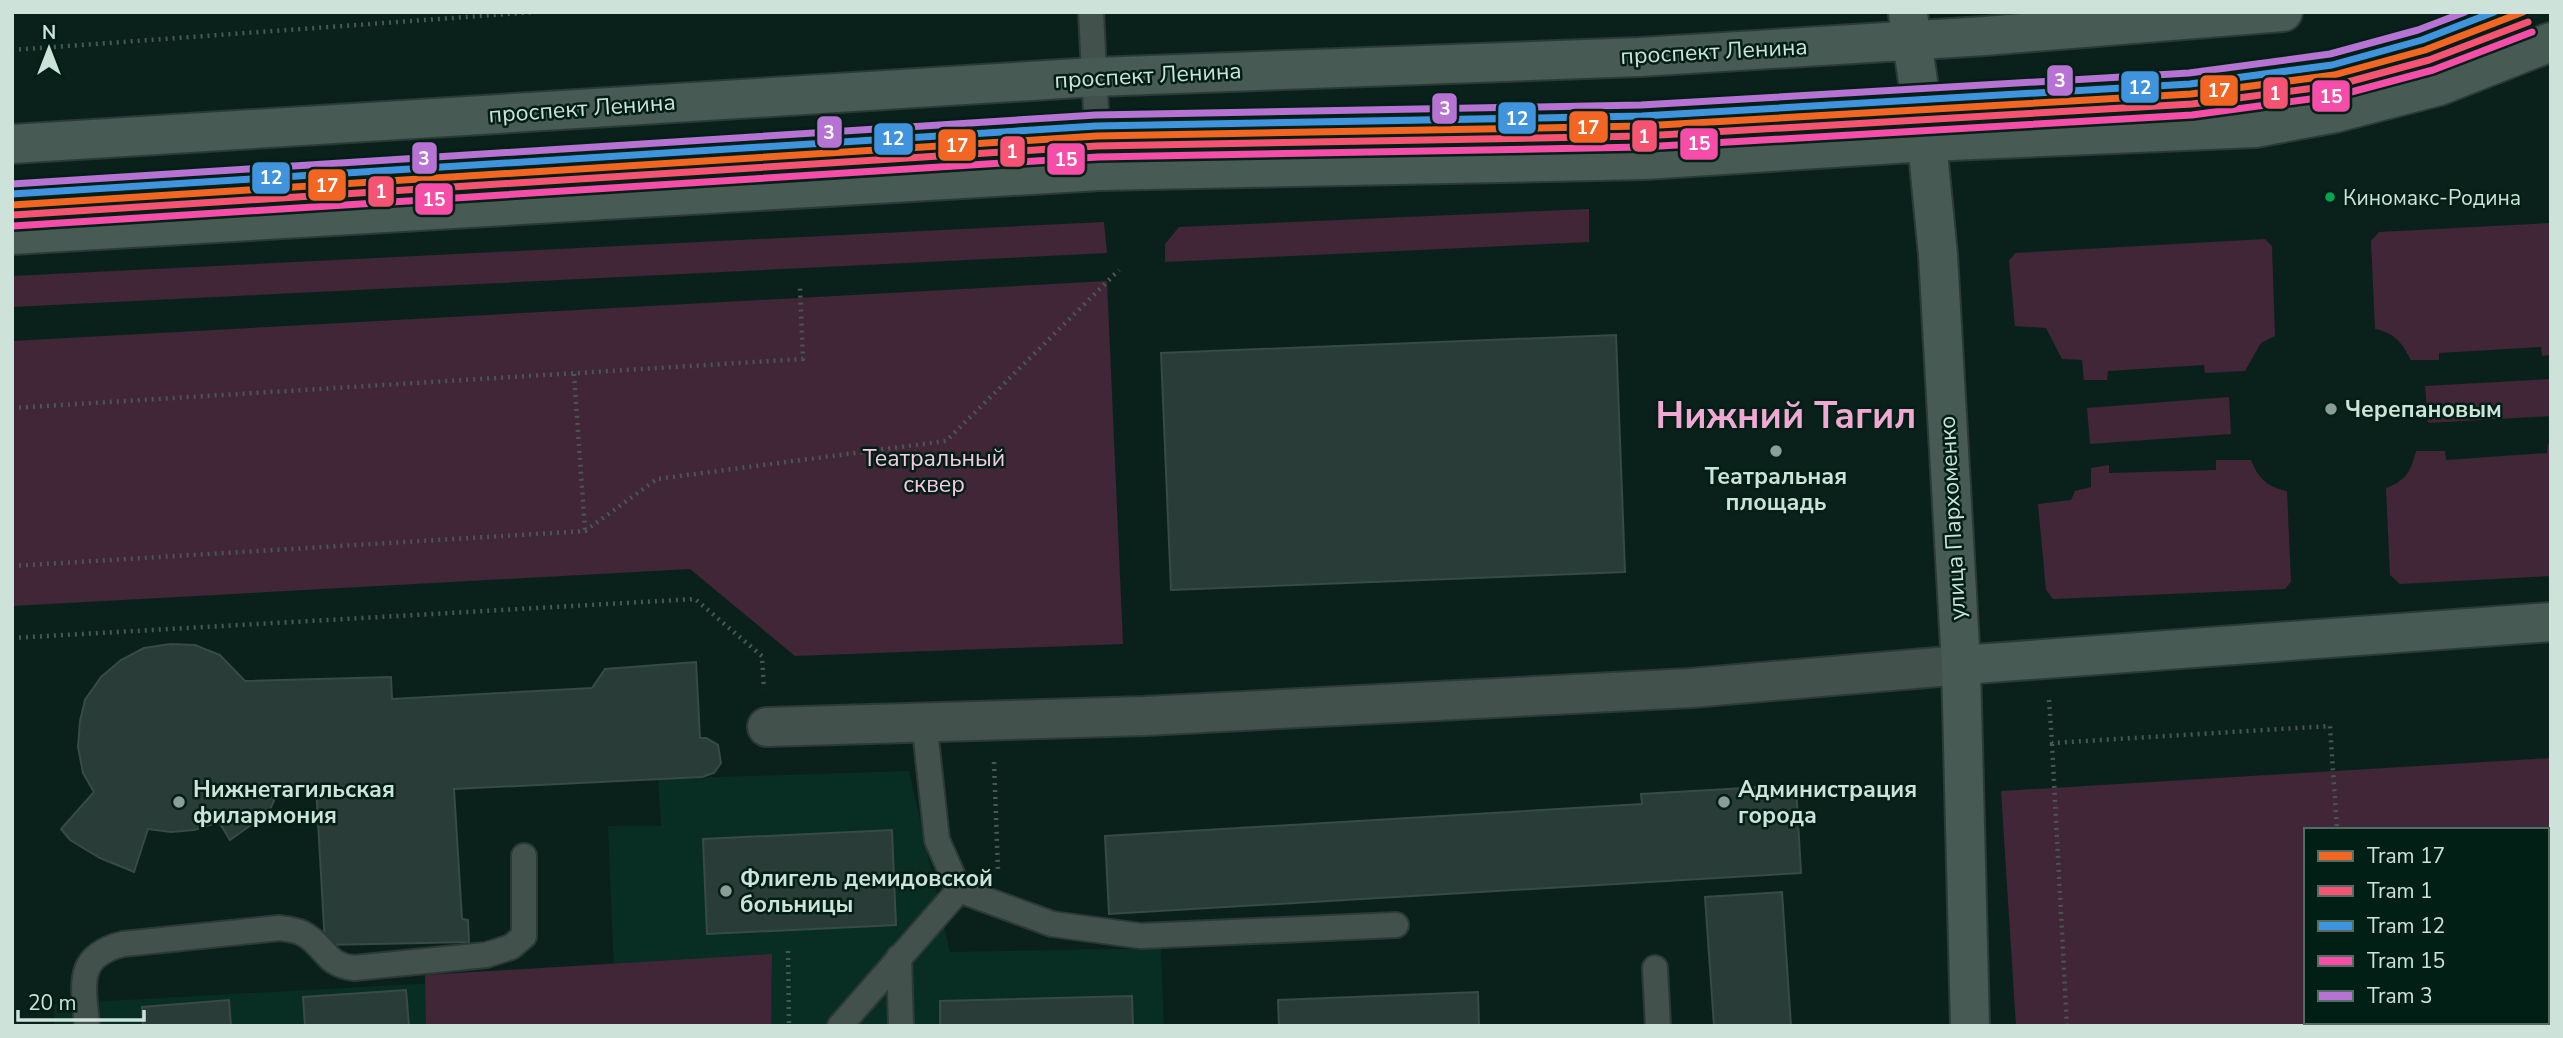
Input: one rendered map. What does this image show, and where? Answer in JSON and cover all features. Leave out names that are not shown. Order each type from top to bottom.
[{"type":"main road","name":"проспект Ленина","points":[[12,144],[1095,76],[1640,57],[1911,25],[2283,12]]},
{"type":"main road","name":"улица Пархоменко","points":[[1911,25],[1927,142],[1938,256],[1961,665],[1969,1026]]},
{"type":"main road","points":[[12,235],[1099,171],[1645,160],[1927,142],[2255,128],[2335,113],[2439,86],[2551,43]]},
{"type":"main road","points":[[1961,665],[2551,622]]},
{"type":"street","points":[[767,727],[1145,716],[1691,688],[1961,665]]},
{"type":"lane","points":[[1091,12],[1099,171]]},
{"type":"lane","points":[[924,721],[926,760],[937,840],[959,890],[1052,924],[1141,936],[1396,925]]},
{"type":"lane","points":[[88,1026],[83,976],[92,958],[109,947],[123,944],[279,928],[300,932],[314,941],[338,966],[354,968],[486,955],[511,947],[524,936],[524,856]]},
{"type":"lane","points":[[840,1026],[959,890]]},
{"type":"lane","points":[[899,957],[901,1026]]},
{"type":"lane","points":[[1655,968],[1658,1026]]},
{"type":"path","points":[[12,50],[535,12]]},
{"type":"path","points":[[12,566],[585,531],[657,479],[946,442],[1119,270]]},
{"type":"path","points":[[12,408],[803,359],[800,287]]},
{"type":"path","points":[[574,374],[585,531]]},
{"type":"path","points":[[12,638],[695,599],[762,656],[767,727]]},
{"type":"path","points":[[2046,657],[2067,1026]]},
{"type":"path","points":[[2052,743],[2330,726],[2337,828]]},
{"type":"path","points":[[994,762],[1000,906]]},
{"type":"path","points":[[788,951],[789,1026]]},
{"type":"shaded area","points":[[909,771],[950,952],[1161,948],[1164,1026],[55,1026],[54,1004],[614,973],[608,826],[661,826],[658,779]]},
{"type":"green space","points":[[1589,209],[1589,242],[1165,262],[1165,244],[1179,227]]},
{"type":"green space","points":[[1104,222],[1107,253],[12,307],[12,276]]},
{"type":"green space","points":[[2551,223],[2551,355],[2542,356],[2541,347],[2439,353],[2439,360],[2411,360],[2397,340],[2388,333],[2375,329],[2371,241],[2379,232]]},
{"type":"green space","points":[[2265,239],[2272,246],[2275,336],[2261,343],[2245,371],[2205,373],[2204,365],[2108,371],[2107,380],[2084,380],[2082,360],[2062,359],[2046,328],[2015,326],[2009,261],[2015,253]]},
{"type":"green space","name":"Театральный сквер","points":[[1107,281],[1123,644],[795,656],[690,569],[12,606],[12,341]]},
{"type":"green space","points":[[2551,379],[2551,416],[2428,423],[2425,386]]},
{"type":"green space","points":[[2229,397],[2231,434],[2090,444],[2087,408]]},
{"type":"green space","points":[[2551,443],[2551,576],[2400,584],[2390,575],[2386,488],[2407,474],[2416,451],[2445,451],[2446,460],[2547,453],[2548,444]]},
{"type":"green space","points":[[2216,460],[2251,460],[2264,481],[2287,491],[2291,582],[2285,589],[2053,599],[2046,590],[2038,504],[2071,500],[2075,491],[2091,487],[2091,468],[2109,465],[2109,473],[2216,470]]},
{"type":"green space","points":[[2551,758],[2551,1026],[2016,1026],[2001,791]]},
{"type":"green space","points":[[772,954],[771,1026],[426,1026],[425,975]]},
{"type":"building","points":[[1616,335],[1625,572],[1171,590],[1161,353]]},
{"type":"building","name":"Нижнетагильская филармония","points":[[170,644],[195,645],[220,655],[245,681],[391,677],[392,699],[592,688],[605,669],[696,662],[700,738],[706,738],[718,745],[721,763],[714,773],[702,777],[454,789],[462,919],[468,920],[469,942],[325,945],[316,786],[279,789],[269,812],[230,840],[219,822],[194,830],[171,832],[148,829],[134,872],[100,858],[70,840],[61,829],[94,792],[83,773],[78,747],[85,700],[101,677],[121,660],[144,648]]},
{"type":"building","points":[[1796,785],[1801,873],[1109,914],[1105,836],[1642,804],[1641,794]]},
{"type":"building","points":[[892,830],[896,925],[707,934],[703,839]]},
{"type":"building","points":[[1782,892],[1791,1026],[1714,1026],[1705,897]]},
{"type":"building","points":[[406,990],[409,1026],[305,1026],[303,997]]},
{"type":"building","points":[[1478,992],[1479,1026],[1279,1026],[1278,1000]]},
{"type":"building","points":[[1132,996],[1133,1026],[940,1026],[940,1001]]},
{"type":"building","points":[[229,1000],[231,1026],[143,1026],[142,1007]]},
{"type":"tram line","name":"3","points":[[12,184],[1096,115],[1641,105],[2189,73],[2330,54],[2418,30],[2465,12]]},
{"type":"tram line","name":"12","points":[[12,194],[1096,126],[1642,116],[2190,84],[2332,65],[2422,40],[2494,12]]},
{"type":"tram line","name":"17","points":[[12,205],[1097,136],[1642,126],[2191,94],[2334,75],[2425,50],[2523,12]]},
{"type":"tram line","name":"1","points":[[13,215],[1097,146],[1643,136],[2192,104],[2337,85],[2429,60],[2528,22]]},
{"type":"tram line","name":"15","points":[[13,226],[1098,157],[1643,147],[2192,115],[2340,95],[2433,70],[2532,32]]},
{"type":"place","name":"Киномакс-Родина","points":[[2330,197]]},
{"type":"place","name":"Черепановым","points":[[2331,409]]},
{"type":"place","name":"Театральная площадь","points":[[1776,451]]},
{"type":"place","name":"Нижнетагильская филармония","points":[[179,802]]},
{"type":"place","name":"Администрация города","points":[[1724,802]]},
{"type":"place","name":"Флигель демидовской больницы","points":[[726,891]]},
{"type":"district","name":"Нижний Тагил","points":[[1786,415]]}]
